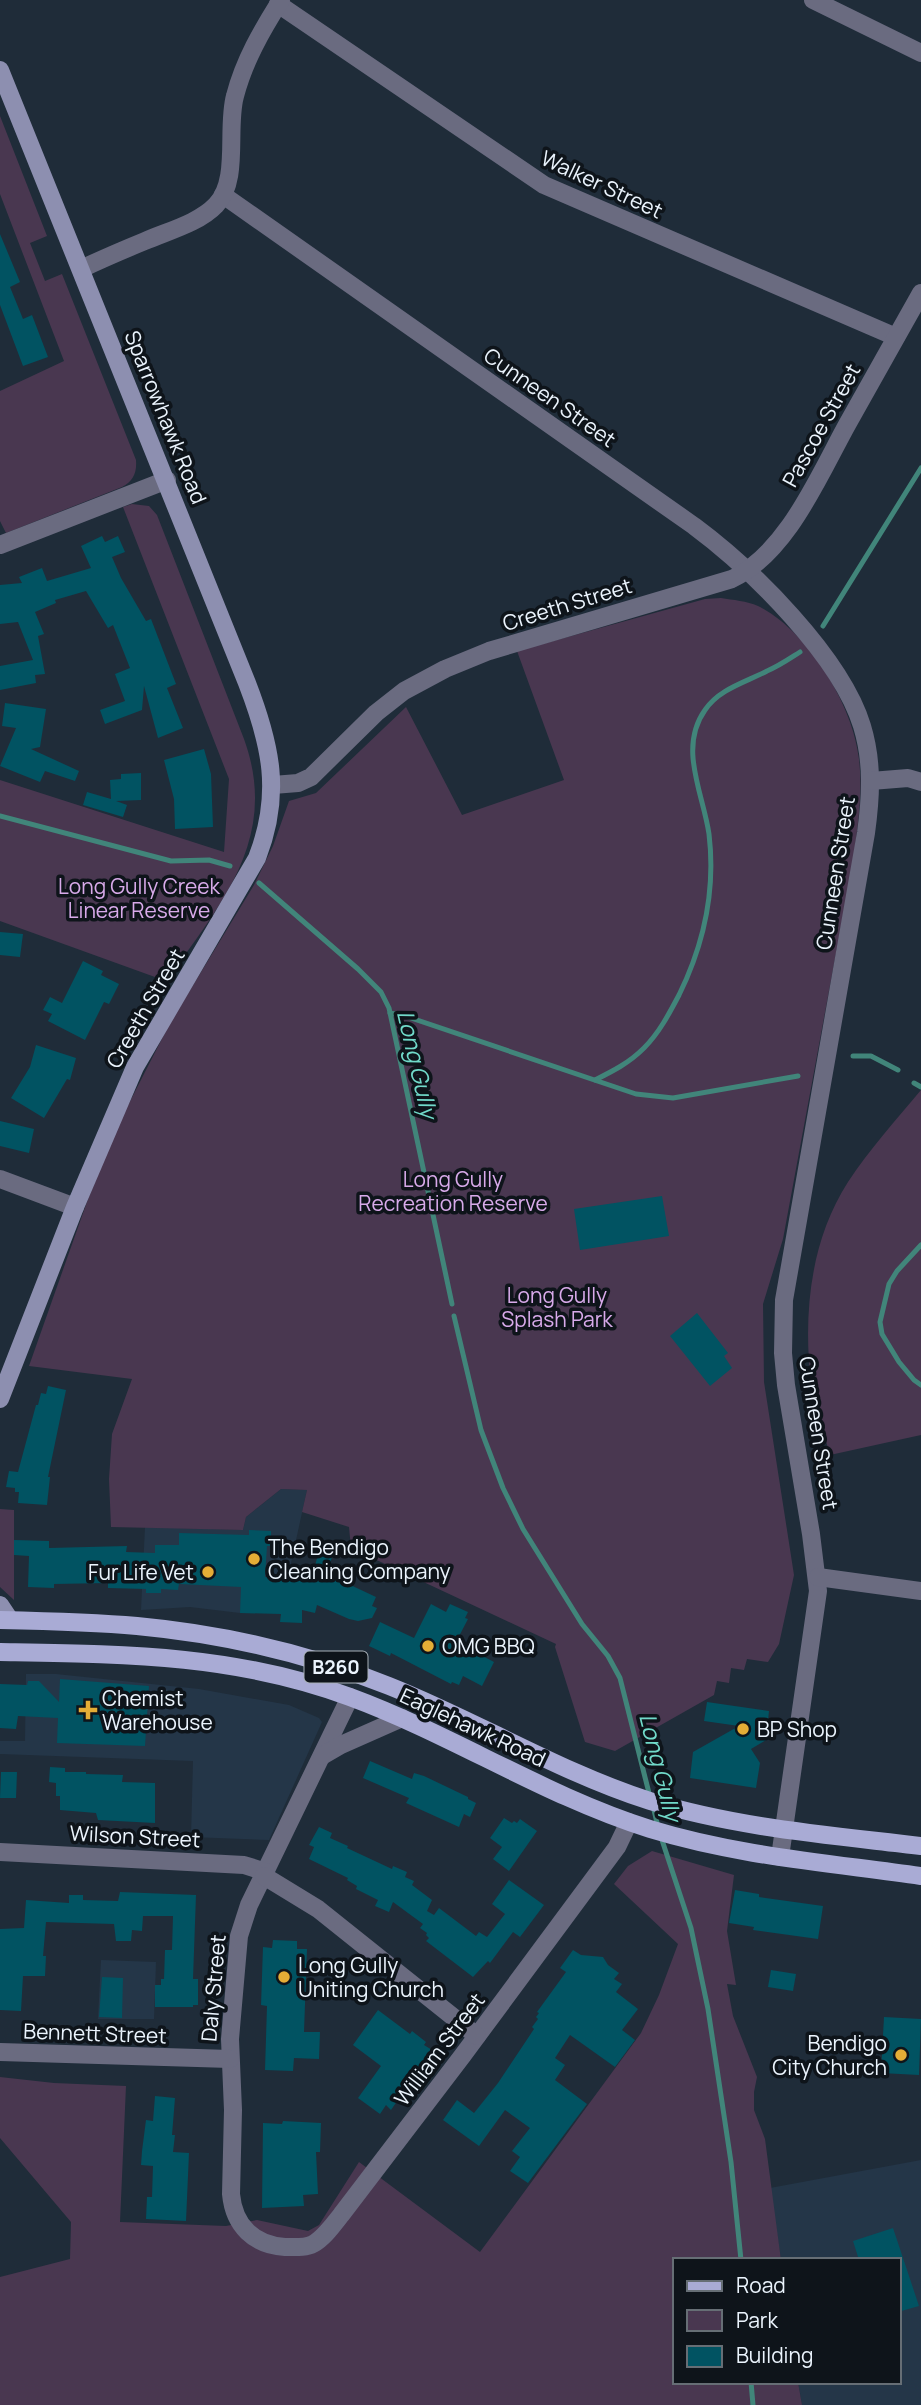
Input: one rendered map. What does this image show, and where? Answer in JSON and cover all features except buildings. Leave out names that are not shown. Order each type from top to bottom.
[{"type":"main road","name":"Sparrowhawk Road","points":[[0,70],[259,714],[269,750],[273,785]]},
{"type":"main road","name":"Creeth Street","points":[[0,1399],[75,1207],[135,1067],[257,858],[267,828],[273,785]]},
{"type":"main road","points":[[0,1605],[5,1620]]},
{"type":"main road","name":"Eaglehawk Road","points":[[5,1620],[138,1626],[194,1633],[259,1646],[323,1663],[400,1690],[571,1770],[665,1805],[710,1817],[921,1846]]},
{"type":"main road","name":"Eaglehawk Road","points":[[0,1652],[139,1655],[196,1660],[272,1674],[350,1697],[402,1718],[558,1793],[647,1828],[724,1848],[921,1876]]},
{"type":"street","points":[[813,0],[921,53]]},
{"type":"street","points":[[81,269],[195,219],[216,205],[223,195],[229,177],[234,99],[254,46],[280,2]]},
{"type":"street","name":"Walker Street","points":[[280,2],[544,185],[896,337]]},
{"type":"street","name":"Cunneen Street","points":[[223,195],[695,526],[749,570],[804,633],[843,685],[862,726],[871,781],[868,817],[790,1256],[783,1313],[786,1385],[818,1577],[817,1609],[780,1857]]},
{"type":"street","name":"Pascoe Street","points":[[749,570],[771,549],[802,505],[921,293]]},
{"type":"street","points":[[0,545],[167,480]]},
{"type":"street","name":"Creeth Street","points":[[273,785],[298,783],[312,777],[390,702],[404,691],[445,669],[489,651],[732,579],[749,570]]},
{"type":"street","points":[[871,781],[908,778],[921,782]]},
{"type":"street","points":[[0,1179],[75,1207]]},
{"type":"street","points":[[818,1577],[921,1591]]},
{"type":"street","name":"Daly Street","points":[[251,2237],[240,2224],[232,2205],[233,2110],[230,2059],[239,1936],[249,1905],[350,1697]]},
{"type":"street","points":[[322,1756],[402,1718]]},
{"type":"street","name":"William Street","points":[[251,2237],[282,2247],[313,2244],[361,2191],[617,1847],[629,1822]]},
{"type":"street","name":"Wilson Street","points":[[0,1852],[244,1865],[265,1874],[318,1909],[477,2036]]},
{"type":"street","name":"Bennett Street","points":[[0,2052],[230,2059]]},
{"type":"shaded area","points":[[281,1489],[307,1490],[280,1613],[240,1613],[190,1607],[141,1610],[145,1527],[243,1530],[246,1517]]},
{"type":"shaded area","points":[[26,1674],[56,1674],[199,1689],[289,1705],[319,1718],[322,1722],[269,1840],[191,1837],[193,1761],[0,1754],[0,1741],[25,1741]]},
{"type":"shaded area","points":[[101,1960],[156,1962],[154,2019],[98,2019]]},
{"type":"shaded area","points":[[921,2160],[921,2405],[802,2405],[798,2384],[900,2384],[900,2258],[781,2258],[770,2188]]},
{"type":"green space","points":[[0,116],[47,236],[30,243],[45,281],[62,274],[136,460],[132,479],[122,487],[6,533],[0,521],[0,391],[64,361],[0,194]]},
{"type":"green space","name":"Long Gully Creek Linear Reserve","points":[[132,504],[149,506],[157,515],[244,739],[253,775],[255,808],[250,839],[239,868],[206,925],[166,981],[0,921],[0,780],[224,852],[229,779],[123,507]]},
{"type":"green space","name":"Long Gully Recreation Reserve","points":[[721,598],[758,606],[794,633],[810,651],[838,693],[848,716],[855,738],[860,771],[860,808],[854,856],[783,1239],[763,1304],[764,1382],[794,1575],[779,1644],[768,1662],[747,1659],[744,1670],[731,1668],[729,1683],[717,1681],[714,1695],[615,1751],[585,1742],[556,1644],[351,1548],[349,1527],[302,1512],[307,1490],[281,1489],[246,1517],[243,1530],[111,1527],[109,1479],[112,1434],[132,1379],[29,1366],[88,1199],[122,1117],[170,1023],[254,885],[273,846],[289,801],[316,793],[406,707],[462,815],[564,780],[517,651],[705,599]]},
{"type":"green space","points":[[921,1090],[921,1435],[830,1455],[814,1401],[809,1357],[809,1305],[817,1254],[835,1205],[848,1182]]},
{"type":"green space","points":[[0,1509],[14,1510],[14,1600],[0,1587]]},
{"type":"green space","points":[[652,1851],[734,1875],[727,1931],[736,1985],[727,1984],[733,2016],[757,2077],[754,2110],[765,2139],[781,2258],[673,2258],[673,2384],[798,2384],[802,2405],[0,2405],[0,2277],[70,2259],[71,2222],[0,2138],[0,2077],[54,2083],[126,2086],[120,2222],[226,2226],[257,2220],[308,2231],[319,2225],[359,2162],[480,2252],[641,2033],[659,1995],[678,1944],[614,1884],[628,1866]]},
{"type":"waterway","points":[[823,626],[921,468]]},
{"type":"waterway","points":[[595,1080],[633,1058],[654,1036],[679,995],[701,937],[709,897],[711,855],[693,755],[697,725],[705,710],[718,697],[800,652]]},
{"type":"waterway","name":"Long Gully","points":[[0,816],[171,861],[209,860],[230,866]]},
{"type":"waterway","name":"Long Gully","points":[[259,883],[358,969],[381,992],[389,1008],[452,1304]]},
{"type":"waterway","points":[[390,1013],[636,1094],[673,1098],[798,1076]]},
{"type":"waterway","points":[[853,1056],[871,1056],[898,1070]]},
{"type":"waterway","points":[[914,1083],[921,1087]]},
{"type":"waterway","points":[[921,1245],[889,1284],[880,1322],[882,1334],[899,1362],[921,1385]]},
{"type":"waterway","name":"Long Gully","points":[[454,1316],[481,1430],[503,1488],[523,1529],[582,1624],[608,1656],[620,1678],[650,1797]]},
{"type":"waterway","name":"Long Gully","points":[[653,1806],[658,1827]]},
{"type":"waterway","name":"Long Gully","points":[[661,1837],[691,1928],[708,2009],[731,2162],[741,2258]]},
{"type":"waterway","name":"Long Gully","points":[[751,2384],[753,2405]]},
{"type":"place","name":"The Bendigo Cleaning Company","points":[[254,1559]]},
{"type":"place","name":"Fur Life Vet","points":[[208,1572]]},
{"type":"place","name":"OMG BBQ","points":[[428,1646]]},
{"type":"place","name":"Chemist Warehouse","points":[[88,1710]]},
{"type":"place","name":"BP Shop","points":[[743,1729]]},
{"type":"place","name":"Long Gully Uniting Church","points":[[284,1977]]},
{"type":"place","name":"Bendigo City Church","points":[[901,2055]]},
{"type":"park label","name":"Long Gully Splash Park","points":[[557,1307]]}]
